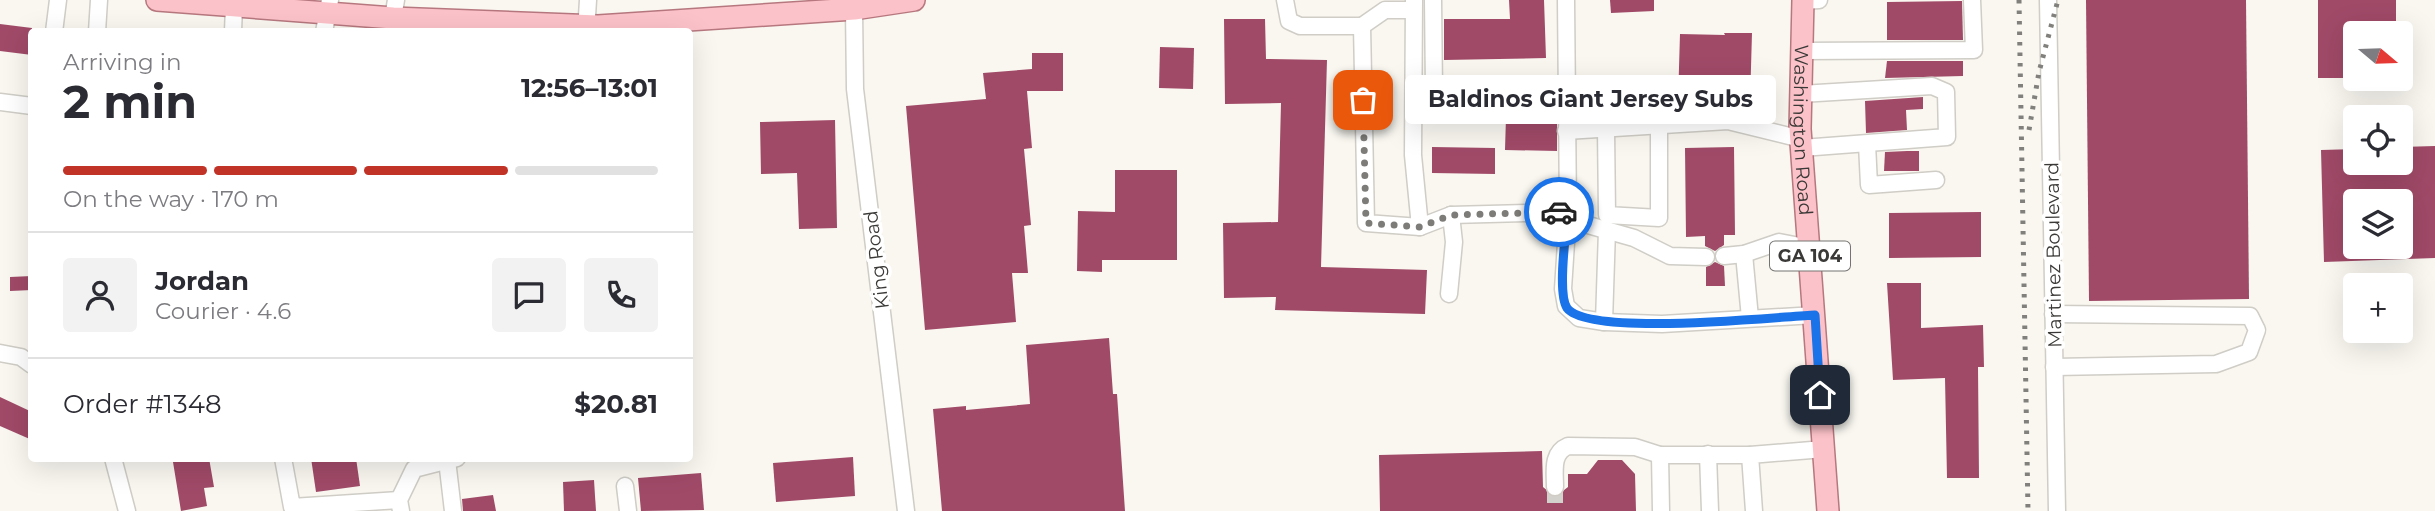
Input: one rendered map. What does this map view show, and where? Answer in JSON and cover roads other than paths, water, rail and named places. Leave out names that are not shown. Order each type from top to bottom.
[{"type":"main road","points":[[157,0],[327,15],[395,9],[438,26],[537,28]]},
{"type":"main road","points":[[596,28],[810,6],[854,9],[914,0]]},
{"type":"main road","name":"Washington Road","points":[[1803,0],[1801,143],[1828,511]]},
{"type":"street","points":[[54,28],[58,0]]},
{"type":"street","points":[[97,28],[99,0]]},
{"type":"street","points":[[586,28],[588,0]]},
{"type":"street","points":[[1285,0],[1289,21],[1300,26],[1362,26],[1385,10],[1414,5],[1413,155],[1420,227]]},
{"type":"street","points":[[1433,0],[1434,91],[1566,90]]},
{"type":"street","points":[[1566,0],[1567,216],[1563,289],[1566,306],[1579,318],[1604,322],[1661,324],[1815,315]]},
{"type":"street","points":[[1803,0],[1819,0]]},
{"type":"street","points":[[1802,51],[1974,50],[1972,0]]},
{"type":"street","name":"Martinez Boulevard","points":[[2048,0],[2057,511]]},
{"type":"street","points":[[233,28],[234,6]]},
{"type":"street","name":"King Road","points":[[854,9],[855,89],[906,511]]},
{"type":"street","points":[[1362,26],[1366,223],[1420,227],[1451,215],[1567,216],[1634,238],[1670,256],[1706,257]]},
{"type":"street","points":[[1566,131],[1728,121],[1801,143],[1867,144],[1947,137],[1947,92],[1932,86],[1801,94]]},
{"type":"street","points":[[0,102],[28,106]]},
{"type":"street","points":[[1606,129],[1607,215],[1659,218],[1659,125]]},
{"type":"street","points":[[1867,144],[1869,185],[1936,180]]},
{"type":"street","points":[[1449,294],[1454,243],[1451,215]]},
{"type":"street","points":[[1604,322],[1607,230]]},
{"type":"street","points":[[1724,256],[1744,254],[1779,242],[1810,248]]},
{"type":"street","points":[[1744,254],[1750,318]]},
{"type":"street","points":[[2053,314],[2250,316],[2257,330],[2249,352],[2216,364],[2054,367]]},
{"type":"street","points":[[0,354],[21,357],[28,362]]},
{"type":"street","points":[[1555,487],[1555,458],[1561,449],[1568,446],[1635,447],[1660,455],[1750,455],[1824,449]]},
{"type":"street","points":[[1708,454],[1710,511]]},
{"type":"street","points":[[1660,455],[1661,511]]},
{"type":"street","points":[[1750,455],[1754,511]]},
{"type":"street","points":[[114,462],[127,511]]},
{"type":"street","points":[[284,462],[292,507],[400,506],[414,469],[441,462]]},
{"type":"street","points":[[452,462],[453,511]]},
{"type":"street","points":[[625,486],[628,511]]},
{"type":"tunnel","points":[[1555,487],[1555,511]]},
{"type":"railway","points":[[2019,0],[2028,511]]},
{"type":"railway","points":[[2029,130],[2039,72],[2058,0]]},
{"type":"place","name":"Baldinos Giant Jersey Subs","points":[[1363,100]]}]
